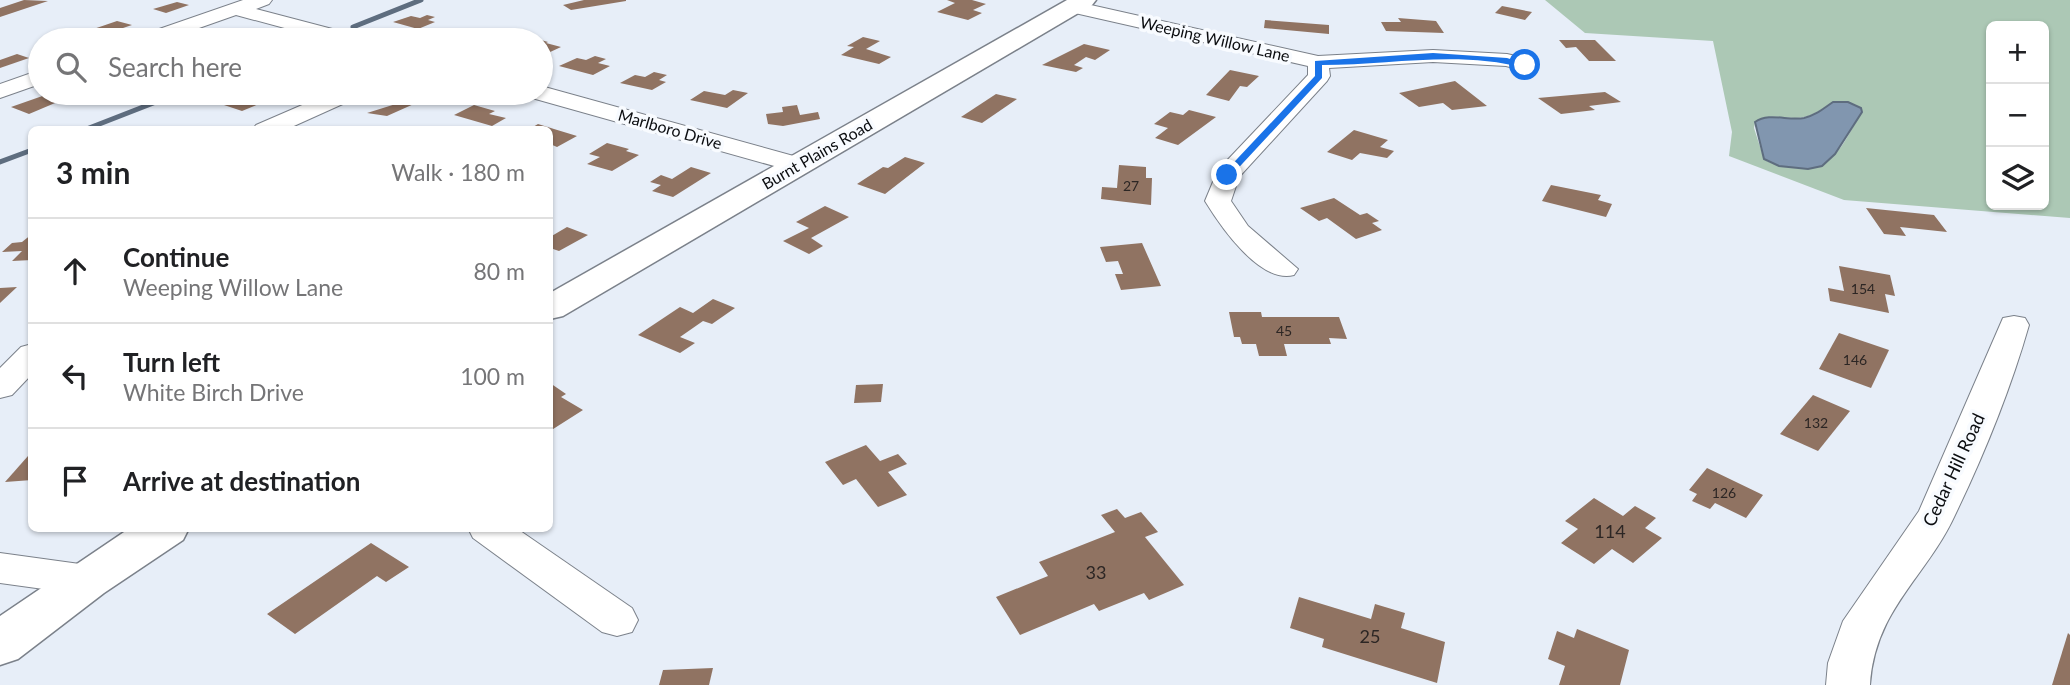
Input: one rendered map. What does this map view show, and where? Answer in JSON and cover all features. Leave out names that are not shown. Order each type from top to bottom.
[{"type":"main road","name":"Burnt Plains Road","points":[[553,306],[1079,3]]},
{"type":"main road","points":[[0,644],[86,580],[160,532]]},
{"type":"street","points":[[180,28],[262,0]]},
{"type":"street","name":"Weeping Willow Lane","points":[[1079,3],[1318,62],[1433,56],[1507,61],[1525,65]]},
{"type":"street","points":[[235,9],[307,28]]},
{"type":"street","points":[[1284,269],[1238,232],[1218,201],[1227,175],[1320,76],[1318,62]]},
{"type":"street","points":[[0,90],[28,81]]},
{"type":"street","name":"Marlboro Drive","points":[[553,97],[799,165]]},
{"type":"street","points":[[273,126],[321,105]]},
{"type":"street","name":"Cedar Hill Road","points":[[1848,685],[1850,663],[1864,621],[1936,516],[2003,360],[2014,325]]},
{"type":"street","points":[[0,388],[28,358]]},
{"type":"street","points":[[492,532],[617,620]]},
{"type":"street","points":[[0,568],[86,580]]},
{"type":"green space","points":[[1545,0],[2070,0],[2070,218],[1844,200],[1729,156],[1732,132],[1713,41],[1585,33]],"holes":[[[1840,101],[1856,105],[1862,112],[1843,144],[1829,160],[1809,168],[1795,168],[1764,159],[1754,128],[1755,122],[1760,119],[1809,116]]]},
{"type":"water","points":[[1833,102],[1848,102],[1861,108],[1862,112],[1835,154],[1822,166],[1808,169],[1779,166],[1764,159],[1755,122],[1772,117],[1804,118]]},
{"type":"building","points":[[24,0],[48,1],[0,17],[0,8]]},
{"type":"building","points":[[584,0],[626,1],[571,10],[563,5]]},
{"type":"building","points":[[947,0],[972,0],[986,4],[973,10],[982,13],[968,20],[937,12],[955,3]]},
{"type":"building","points":[[177,2],[189,5],[166,13],[153,9]]},
{"type":"building","points":[[1502,6],[1532,12],[1525,20],[1495,13]]},
{"type":"building","points":[[427,15],[435,17],[428,20],[435,22],[414,28],[393,22],[411,16],[420,18]]},
{"type":"building","points":[[1398,18],[1436,21],[1444,33],[1386,31],[1381,22],[1401,22]]},
{"type":"building","points":[[1265,20],[1329,25],[1329,34],[1264,28]]},
{"type":"building","points":[[117,21],[132,25],[123,28],[96,28]]},
{"type":"building","points":[[863,37],[880,41],[866,49],[891,57],[879,64],[841,55],[854,47],[847,46]]},
{"type":"building","points":[[1559,40],[1595,40],[1616,61],[1589,61],[1576,47],[1566,48]]},
{"type":"building","points":[[1084,44],[1110,50],[1095,60],[1086,57],[1074,65],[1083,68],[1076,72],[1042,65]]},
{"type":"building","points":[[17,54],[28,58],[0,68],[0,60]]},
{"type":"building","points":[[595,56],[606,59],[598,63],[610,66],[593,75],[559,66],[577,58],[586,60]]},
{"type":"building","points":[[1230,70],[1259,76],[1247,87],[1240,86],[1229,101],[1206,95]]},
{"type":"building","points":[[654,72],[667,75],[659,80],[666,82],[652,90],[620,83],[635,75],[645,77]]},
{"type":"building","points":[[1455,81],[1487,106],[1452,110],[1443,103],[1419,107],[1399,93]]},
{"type":"building","points":[[733,90],[748,93],[727,108],[690,100],[704,91],[725,95]]},
{"type":"building","points":[[1605,92],[1621,102],[1589,106],[1595,110],[1561,114],[1538,98]]},
{"type":"building","points":[[996,94],[1017,99],[982,123],[961,117]]},
{"type":"building","points":[[28,101],[28,105],[50,105],[29,114],[11,107]]},
{"type":"building","points":[[224,105],[256,105],[242,111]]},
{"type":"building","points":[[393,105],[412,105],[387,116],[367,113]]},
{"type":"building","points":[[474,105],[495,111],[489,114],[506,118],[492,126],[454,115]]},
{"type":"building","points":[[797,105],[800,115],[818,112],[820,119],[783,126],[768,124],[766,114],[783,112],[782,107]]},
{"type":"building","points":[[1189,110],[1216,117],[1178,145],[1155,138],[1168,128],[1154,124],[1170,112],[1183,115]]},
{"type":"building","points":[[553,129],[577,136],[557,147],[553,145]]},
{"type":"building","points":[[1354,130],[1388,140],[1380,147],[1394,151],[1387,158],[1360,153],[1352,160],[1327,152]]},
{"type":"building","points":[[607,143],[629,149],[626,151],[639,155],[612,171],[587,164],[600,157],[589,154]]},
{"type":"building","points":[[905,157],[925,163],[885,194],[857,184],[883,167],[888,168]]},
{"type":"building","points":[[1119,165],[1146,167],[1146,178],[1152,178],[1151,205],[1101,199],[1102,187],[1117,188]]},
{"type":"building","points":[[691,167],[711,173],[673,197],[652,191],[661,185],[650,182],[661,175],[672,179]]},
{"type":"building","points":[[1551,185],[1601,195],[1598,200],[1612,204],[1606,217],[1542,201]]},
{"type":"building","points":[[1334,198],[1360,215],[1367,213],[1379,221],[1372,223],[1382,230],[1356,239],[1327,218],[1319,221],[1300,208]]},
{"type":"building","points":[[825,206],[849,217],[811,238],[823,246],[809,254],[783,241],[809,228],[796,222]]},
{"type":"building","points":[[1866,208],[1934,215],[1947,232],[1900,227],[1906,236],[1884,234]]},
{"type":"building","points":[[567,227],[588,235],[559,251],[553,249],[553,235]]},
{"type":"building","points":[[28,237],[28,260],[12,261],[22,251],[2,252],[12,243],[22,242]]},
{"type":"building","points":[[1142,243],[1161,286],[1121,290],[1115,274],[1123,274],[1118,261],[1106,262],[1100,247]]},
{"type":"building","points":[[1839,266],[1890,275],[1895,296],[1885,294],[1889,313],[1830,301],[1828,288],[1844,291]]},
{"type":"building","points":[[17,287],[0,303],[0,288]]},
{"type":"building","points":[[713,299],[735,308],[712,324],[703,321],[680,337],[695,343],[680,353],[638,335],[680,307],[693,313]]},
{"type":"building","points":[[1229,312],[1261,312],[1262,317],[1339,317],[1347,339],[1329,338],[1331,344],[1284,344],[1287,356],[1259,356],[1256,344],[1242,344],[1240,337],[1234,337]]},
{"type":"building","points":[[1839,333],[1889,350],[1871,388],[1819,369]]},
{"type":"building","points":[[883,384],[881,402],[854,403],[856,385]]},
{"type":"building","points":[[553,385],[566,394],[561,397],[583,410],[553,429]]},
{"type":"building","points":[[1813,395],[1850,411],[1818,451],[1780,434]]},
{"type":"building","points":[[866,445],[880,461],[898,454],[907,464],[888,472],[907,495],[878,507],[856,479],[843,485],[825,462]]},
{"type":"building","points":[[28,456],[28,480],[5,482]]},
{"type":"building","points":[[1707,468],[1763,495],[1746,518],[1715,503],[1710,509],[1692,501],[1697,494],[1689,490]]},
{"type":"building","points":[[1594,498],[1623,516],[1635,506],[1656,518],[1645,528],[1662,538],[1633,563],[1612,549],[1594,564],[1561,543],[1578,529],[1565,521]]},
{"type":"building","points":[[1117,509],[1125,518],[1141,512],[1158,532],[1145,537],[1184,585],[1149,600],[1144,593],[1099,611],[1094,604],[1020,635],[996,597],[1048,576],[1039,562],[1115,532],[1101,515]]},
{"type":"building","points":[[371,543],[409,567],[386,582],[377,576],[295,634],[267,614]]},
{"type":"building","points":[[1299,597],[1371,619],[1375,604],[1405,613],[1401,628],[1445,642],[1437,683],[1322,647],[1324,639],[1290,628]]},
{"type":"building","points":[[1577,629],[1629,650],[1620,685],[1559,685],[1565,666],[1548,659],[1557,631],[1574,638]]},
{"type":"building","points":[[2068,633],[2070,685],[2052,685]]},
{"type":"building","points":[[713,668],[709,685],[659,685],[663,670]]},
{"type":"waterway","points":[[353,27],[421,0]]},
{"type":"waterway","points":[[94,126],[148,105]]},
{"type":"waterway","points":[[0,162],[28,152]]},
{"type":"route","points":[[1227,175],[1320,76],[1318,62],[1433,56],[1507,61],[1525,65]]}]
